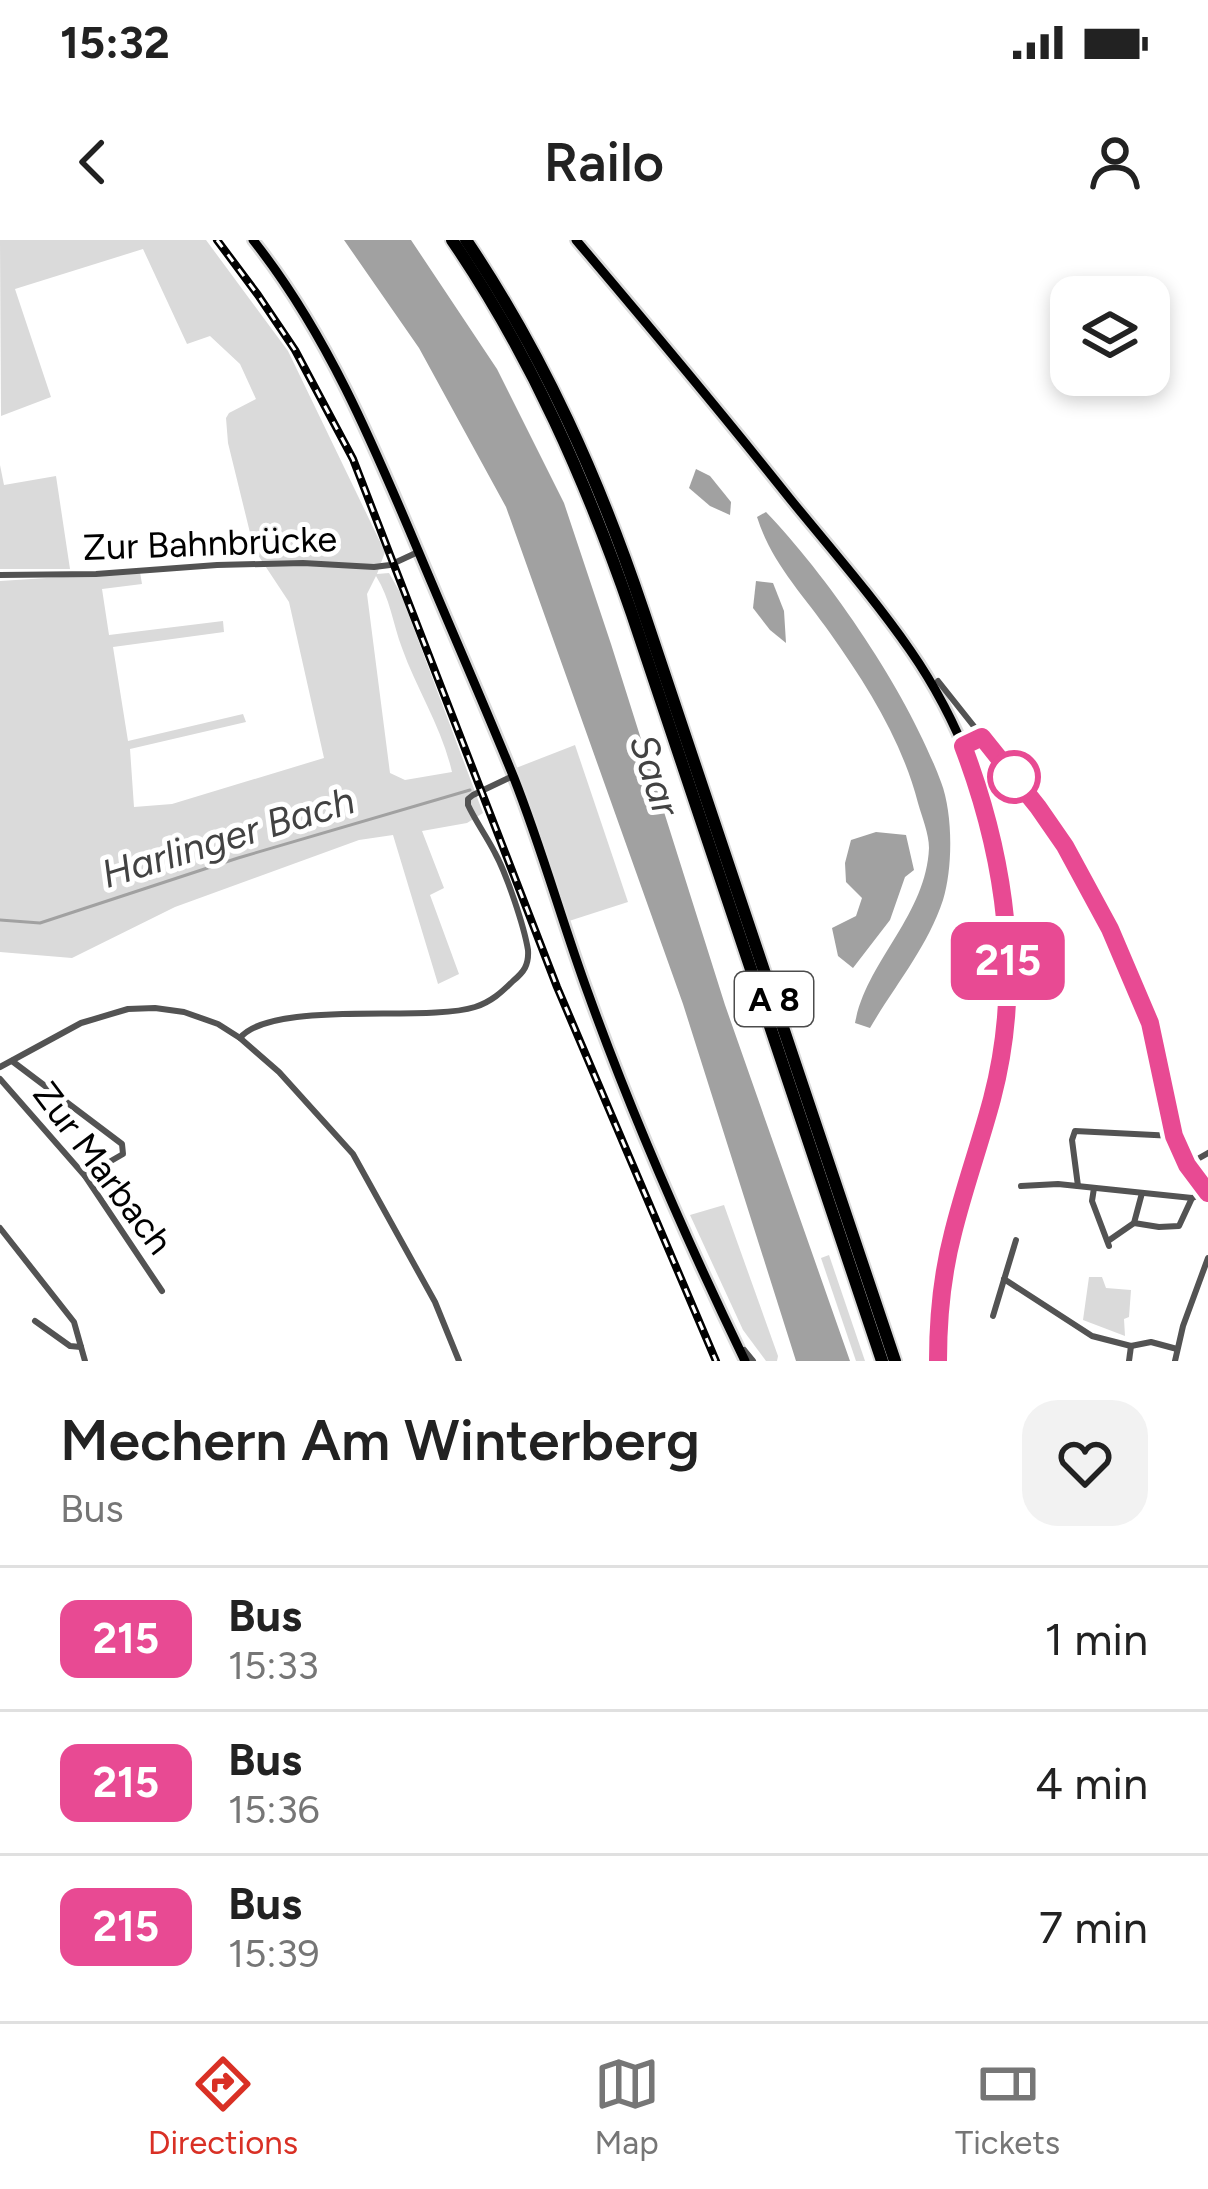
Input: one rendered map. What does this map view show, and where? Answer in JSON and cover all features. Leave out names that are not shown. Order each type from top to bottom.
[{"type":"highway","name":"A 8","points":[[452,240],[516,342],[560,428],[638,612]]},
{"type":"highway","name":"A 8","points":[[466,240],[526,337],[599,486],[882,1361]]},
{"type":"highway","name":"A 8","points":[[646,639],[895,1361]]},
{"type":"main road","points":[[253,240],[327,352],[418,552],[513,776],[604,1036],[746,1361]]},
{"type":"main road","points":[[576,240],[887,618],[920,665],[963,746],[992,836],[1009,958],[993,1095],[953,1232],[942,1289],[938,1361]]},
{"type":"street","name":"Zur Bahnbrücke","points":[[0,575],[260,564],[374,567],[418,552]]},
{"type":"street","points":[[938,681],[1052,826],[1078,867],[1150,1023],[1174,1136],[1187,1165],[1208,1192],[1192,1198],[1078,1186],[1021,1186]]},
{"type":"street","points":[[240,1038],[264,1022],[470,1009],[497,996],[522,974],[528,964],[525,936],[497,856],[468,805],[473,795],[513,776]]},
{"type":"street","points":[[0,1067],[81,1023],[128,1010],[154,1008],[195,1015],[240,1038],[279,1072],[353,1154],[435,1302],[459,1361]]},
{"type":"street","points":[[12,1061],[122,1144],[118,1158],[85,1176]]},
{"type":"street","name":"Zur Marbach","points":[[0,1078],[85,1176],[162,1291]]},
{"type":"street","points":[[1078,1186],[1072,1141],[1076,1131],[1174,1136]]},
{"type":"street","points":[[1187,1165],[1208,1153]]},
{"type":"street","points":[[1094,1188],[1092,1201],[1108,1244],[1134,1223],[1142,1192]]},
{"type":"street","points":[[1134,1223],[1180,1226],[1192,1198]]},
{"type":"street","points":[[0,1228],[74,1322],[85,1361]]},
{"type":"street","points":[[993,1316],[1016,1240]]},
{"type":"street","points":[[1174,1361],[1208,1258]]},
{"type":"street","points":[[1004,1279],[1101,1339],[1177,1349]]},
{"type":"street","points":[[35,1321],[70,1346],[81,1347]]},
{"type":"street","points":[[1129,1361],[1131,1346]]},
{"type":"shaded area","points":[[0,240],[206,240],[288,351],[385,552],[377,574],[389,573],[401,594],[483,813],[467,823],[422,831],[444,888],[430,895],[459,974],[438,984],[393,835],[359,840],[175,907],[72,958],[0,952],[0,581],[140,572],[142,584],[102,589],[109,635],[223,621],[224,632],[113,647],[128,741],[243,714],[246,722],[130,749],[134,807],[172,804],[324,758],[289,602],[254,549],[228,443],[229,413],[256,399],[240,364],[210,336],[187,344],[143,249],[15,289],[51,397],[1,416]],"holes":[[[376,576],[442,740],[452,772],[405,780],[390,773],[367,594]]]},
{"type":"shaded area","points":[[344,240],[411,240],[497,369],[564,503],[725,1005],[850,1361],[796,1361],[683,1004],[506,507],[419,348]]},
{"type":"shaded area","points":[[0,465],[4,485],[56,476],[70,569],[0,569]]},
{"type":"shaded area","points":[[696,469],[710,476],[731,502],[730,515],[689,488]]},
{"type":"shaded area","points":[[766,512],[866,639],[927,748],[948,809],[949,872],[943,900],[919,950],[870,1028],[855,1023],[871,979],[918,895],[928,837],[893,736],[857,673],[771,549],[757,517]]},
{"type":"shaded area","points":[[756,581],[773,583],[784,611],[786,643],[753,608]]},
{"type":"shaded area","points":[[575,745],[628,902],[569,921],[516,768]]},
{"type":"shaded area","points":[[876,832],[906,835],[914,870],[905,877],[890,920],[853,968],[838,956],[832,928],[856,916],[862,898],[846,882],[851,840]]},
{"type":"shaded area","points":[[724,1205],[777,1361],[766,1361],[743,1330],[690,1215]]},
{"type":"shaded area","points":[[829,1255],[865,1361],[856,1361],[821,1258]]},
{"type":"shaded area","points":[[1089,1277],[1102,1277],[1106,1288],[1131,1290],[1125,1336],[1083,1320]]},
{"type":"waterway","name":"Harlinger Bach","points":[[0,920],[40,923],[470,790]]},
{"type":"railway","points":[[217,240],[295,350],[353,459],[557,987],[716,1361]]},
{"type":"bus line","name":"215","points":[[938,1361],[948,1254],[993,1095],[1009,958],[992,836],[963,746],[982,737],[1078,867],[1144,1005],[1180,1151],[1208,1193]]},
{"type":"water label","name":"Saar","points":[[655,775]]}]
